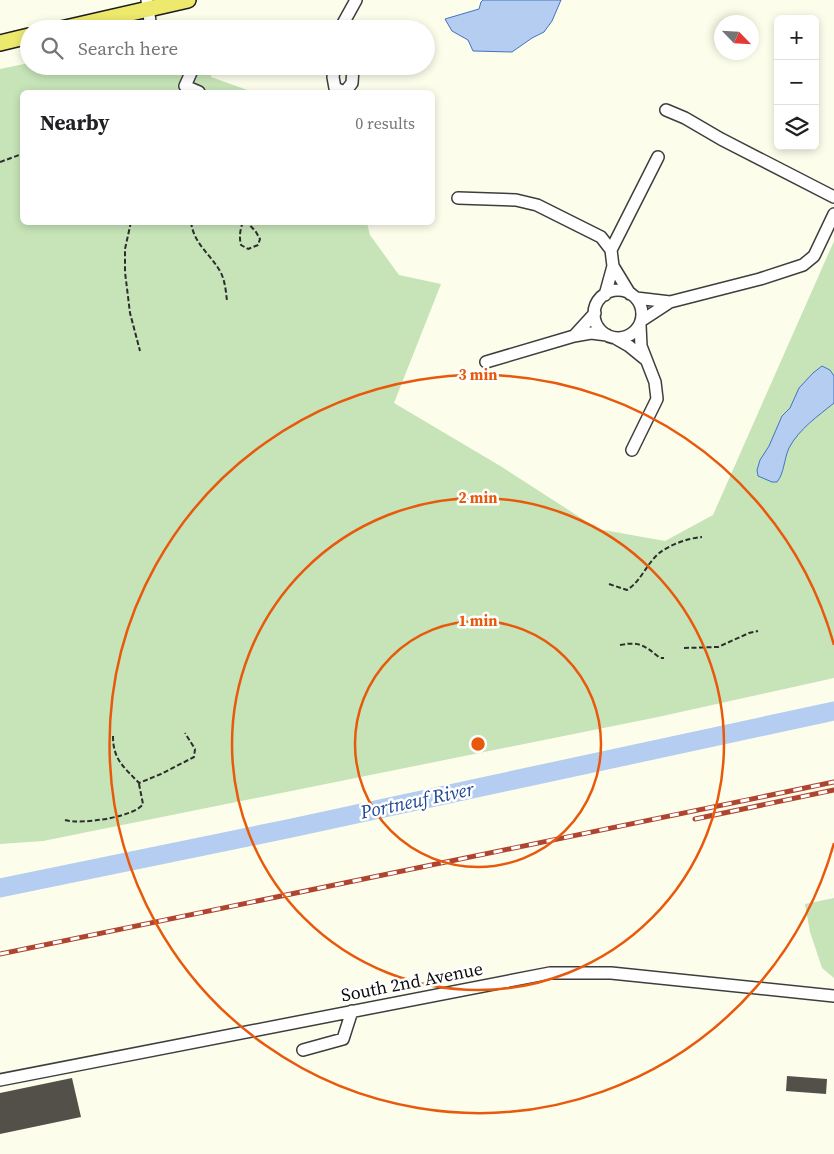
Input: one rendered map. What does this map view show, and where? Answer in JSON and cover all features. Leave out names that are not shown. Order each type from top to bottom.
[{"type":"main road","points":[[92,20],[147,4],[188,0]]},
{"type":"main road","points":[[0,43],[20,38]]},
{"type":"street","points":[[345,20],[356,0]]},
{"type":"street","points":[[147,4],[150,20]]},
{"type":"street","points":[[190,75],[185,86],[194,90]]},
{"type":"street","points":[[334,75],[335,88],[340,90]]},
{"type":"street","points":[[347,90],[352,83],[353,75]]},
{"type":"street","points":[[666,110],[685,118],[721,139],[834,197]]},
{"type":"street","points":[[611,250],[658,157]]},
{"type":"street","points":[[458,198],[516,200],[537,205],[601,237],[611,250],[614,266],[642,309],[640,323],[641,346],[656,382],[657,399],[632,450]]},
{"type":"street","points":[[486,362],[574,336],[592,333],[611,337],[629,336],[640,323],[670,302],[803,265],[814,256],[834,214]]},
{"type":"street","points":[[606,294],[614,266]]},
{"type":"street","points":[[647,360],[611,337],[597,324],[595,313],[598,302],[606,294],[619,290],[633,296],[670,302]]},
{"type":"street","points":[[574,336],[595,313]]},
{"type":"street","name":"South 2nd Avenue","points":[[0,1080],[550,973],[612,973],[834,996]]},
{"type":"street","points":[[303,1050],[343,1039],[352,1011]]},
{"type":"path","points":[[0,162],[20,155]]},
{"type":"path","points":[[130,225],[125,249],[125,272],[130,313],[140,351]]},
{"type":"path","points":[[191,225],[192,234],[195,239],[215,263],[222,275],[227,300]]},
{"type":"path","points":[[242,225],[241,245],[248,249],[258,245],[260,239],[248,225]]},
{"type":"path","points":[[609,584],[627,590],[634,585],[658,554],[679,543],[702,537]]},
{"type":"path","points":[[684,648],[718,646],[758,631]]},
{"type":"path","points":[[620,645],[637,643],[645,646],[660,658],[664,658]]},
{"type":"path","points":[[138,783],[161,774],[194,757],[195,749],[186,733]]},
{"type":"path","points":[[65,820],[78,822],[103,819],[140,808],[144,804],[138,783],[125,770],[116,755],[113,736]]},
{"type":"green space","points":[[20,65],[20,75],[211,75],[211,77],[247,90],[20,90],[20,225],[368,225],[370,235],[399,275],[441,284],[394,403],[502,467],[598,529],[665,541],[713,515],[834,241],[834,678],[658,717],[43,841],[0,844],[0,69]]},
{"type":"green space","points":[[834,898],[834,978],[822,968],[810,932],[805,904]]},
{"type":"water","points":[[483,0],[561,0],[552,21],[544,32],[512,52],[473,51],[468,40],[452,31],[445,19],[479,9]]},
{"type":"water","points":[[822,366],[830,370],[834,376],[834,403],[809,423],[793,441],[777,482],[772,482],[758,476],[757,470],[760,460],[769,446],[782,416],[790,408],[799,388]]},
{"type":"building","points":[[787,1076],[827,1079],[826,1094],[786,1091]]},
{"type":"building","points":[[72,1078],[81,1117],[0,1134],[0,1093]]},
{"type":"waterway","name":"Portneuf River","points":[[0,888],[287,829],[834,711]]},
{"type":"railway","points":[[0,954],[834,782]]},
{"type":"railway","points":[[695,819],[834,790]]}]
